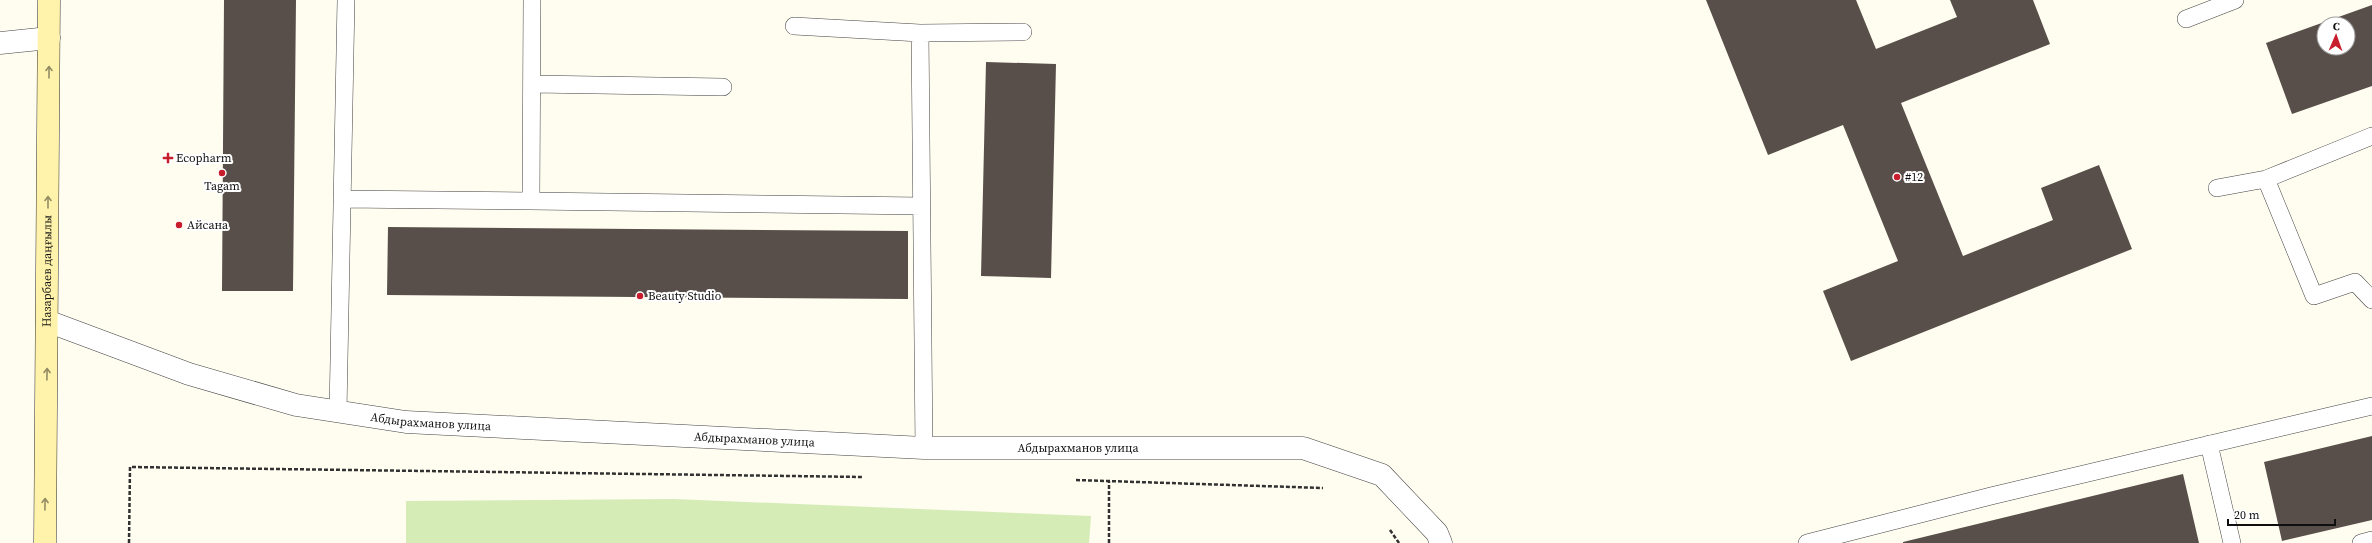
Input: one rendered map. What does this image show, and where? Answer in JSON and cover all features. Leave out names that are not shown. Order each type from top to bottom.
[{"type":"main road","name":"Назарбаев даңғылы","points":[[45,543],[49,0]]},
{"type":"street","points":[[0,43],[49,38]]},
{"type":"street","name":"Абдырахманов улица","points":[[47,322],[189,374],[296,406],[406,422],[924,448],[1303,448],[1382,475],[1437,533],[1441,543]]},
{"type":"lane","points":[[338,412],[346,0]]},
{"type":"lane","points":[[531,201],[533,84],[532,0]]},
{"type":"lane","points":[[2186,19],[2235,0]]},
{"type":"lane","points":[[794,26],[920,33],[1023,32]]},
{"type":"lane","points":[[920,33],[924,448]]},
{"type":"lane","points":[[533,84],[722,87]]},
{"type":"lane","points":[[2217,188],[2266,179],[2372,136]]},
{"type":"lane","points":[[2266,179],[2314,296],[2355,282],[2372,300]]},
{"type":"lane","points":[[342,199],[922,206]]},
{"type":"lane","points":[[1807,543],[1991,496],[2372,406]]},
{"type":"lane","points":[[2209,444],[2232,543]]},
{"type":"path","points":[[129,543],[130,467],[870,477]]},
{"type":"path","points":[[1069,480],[1331,488]]},
{"type":"path","points":[[1109,481],[1109,543]]},
{"type":"path","points":[[1387,525],[1399,543]]},
{"type":"green space","points":[[674,499],[1091,516],[1089,543],[406,543],[406,501]]},
{"type":"building","points":[[224,0],[296,0],[293,291],[222,291]]},
{"type":"building","name":"#12","points":[[1706,0],[1856,0],[1876,49],[1957,17],[1950,0],[2033,0],[2050,44],[1901,103],[1963,256],[2053,220],[2041,188],[2099,165],[2132,249],[1851,361],[1823,291],[1898,261],[1843,125],[1768,155]]},
{"type":"building","points":[[2372,5],[2372,86],[2292,114],[2266,43],[2316,25],[2316,56],[2356,56],[2356,16],[2341,16]]},
{"type":"building","points":[[986,62],[1056,64],[1051,278],[981,276]]},
{"type":"building","points":[[388,227],[908,231],[908,299],[387,295]]},
{"type":"building","points":[[2372,436],[2372,520],[2282,541],[2264,462]]},
{"type":"building","points":[[2183,474],[2199,543],[1903,543],[1903,542]]},
{"type":"place","name":"Ecopharm","points":[[168,158]]},
{"type":"place","name":"Tagam","points":[[222,173]]},
{"type":"place","name":"#12","points":[[1897,177]]},
{"type":"place","name":"Айсана","points":[[179,225]]},
{"type":"place","name":"Beauty Studio","points":[[640,296]]}]
